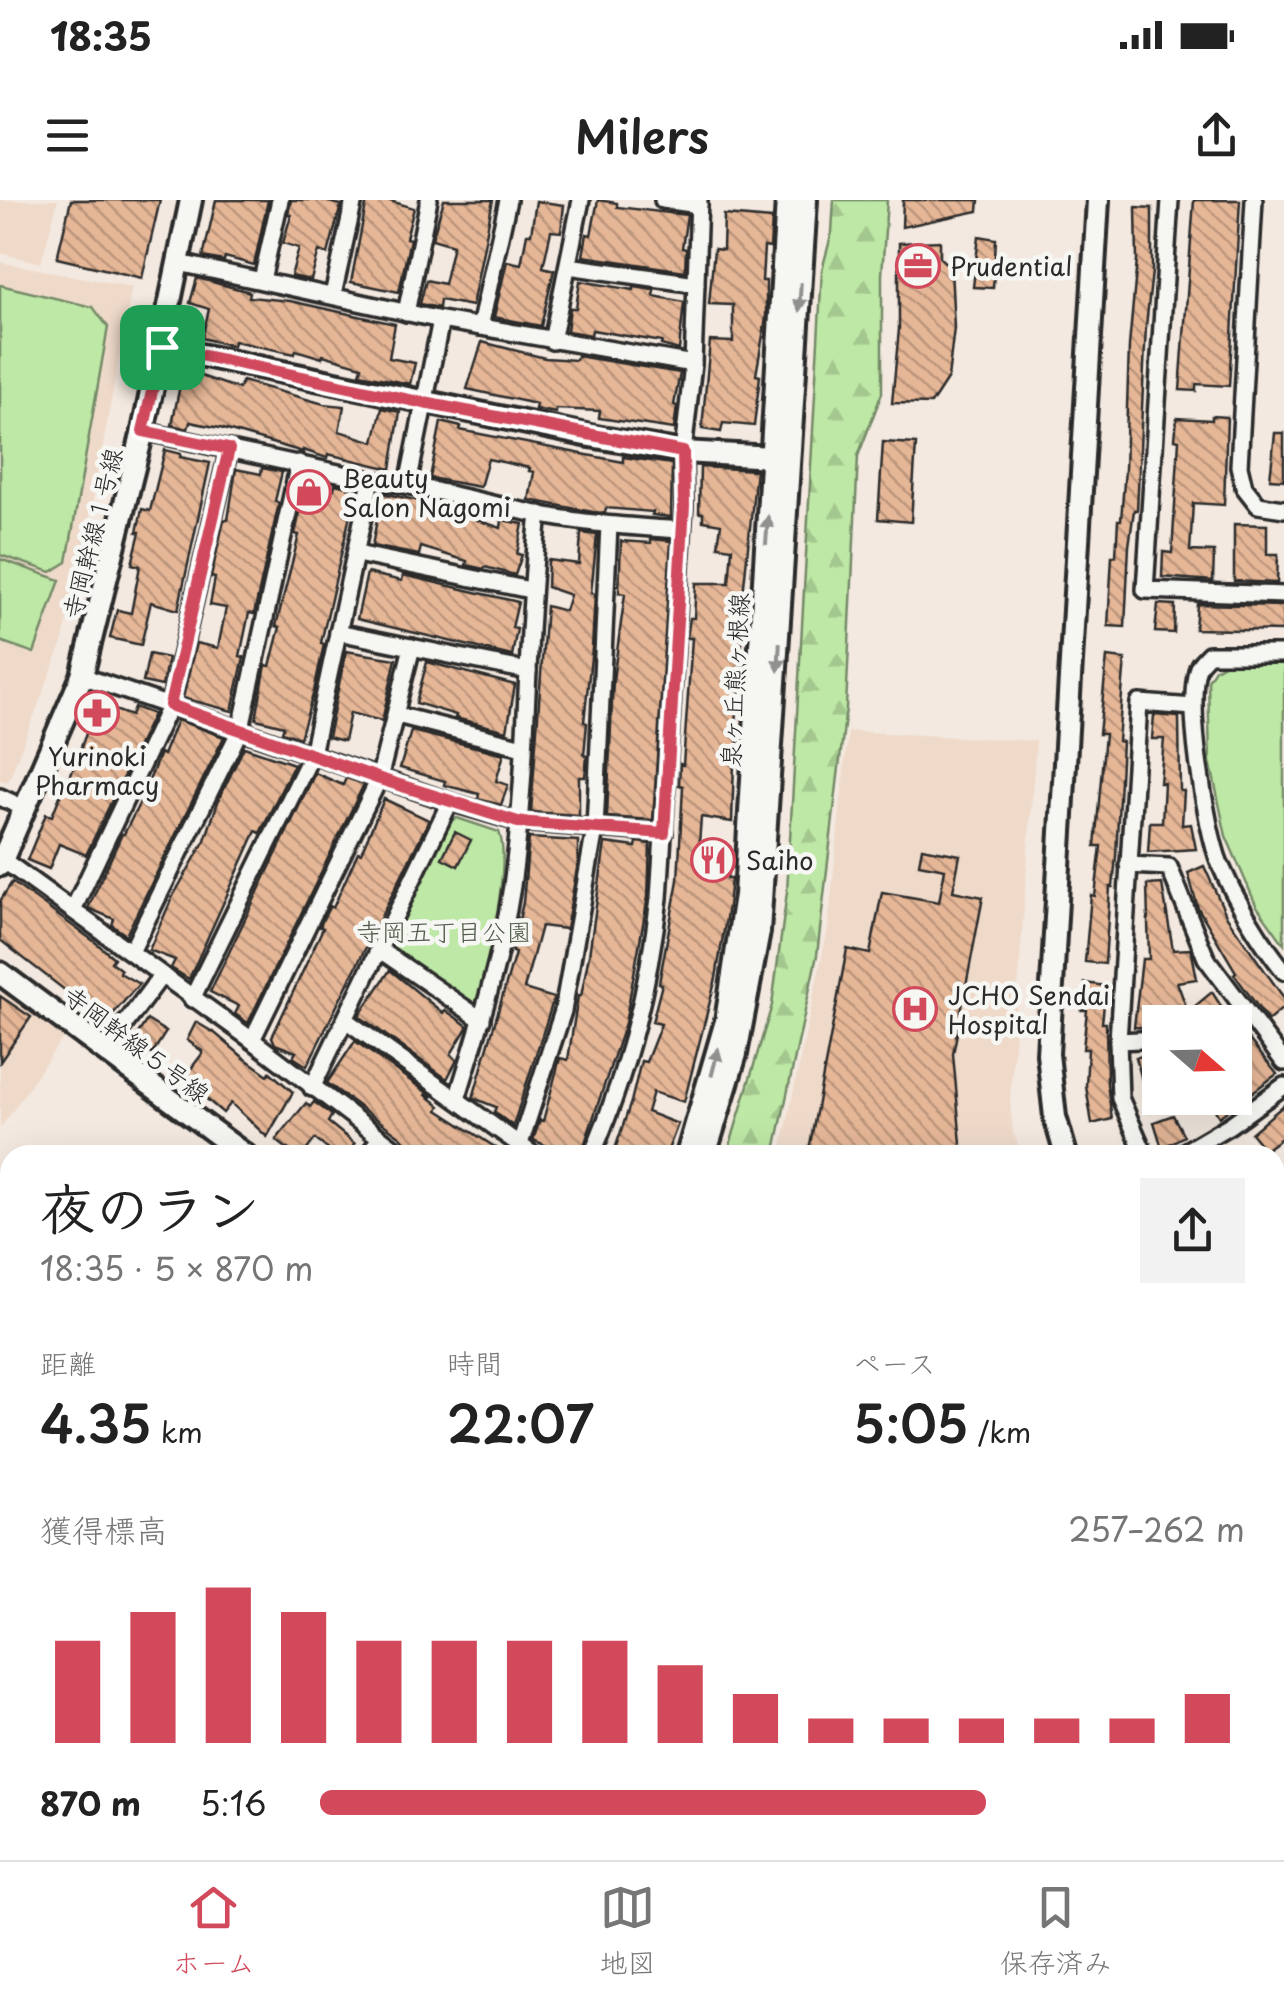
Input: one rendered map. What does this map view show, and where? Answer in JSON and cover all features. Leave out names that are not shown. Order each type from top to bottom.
[{"type":"street","name":"寺岡幹線１号線","points":[[2,862],[82,676],[143,431],[192,200]]},
{"type":"street","points":[[262,280],[280,200]]},
{"type":"street","points":[[332,295],[354,200]]},
{"type":"street","points":[[406,313],[428,200]]},
{"type":"street","points":[[480,328],[508,200]]},
{"type":"street","points":[[552,342],[581,200]]},
{"type":"street","points":[[596,1145],[622,1074],[653,954],[664,833],[699,203],[663,200]]},
{"type":"street","name":"泉ヶ丘熊ヶ根線","points":[[689,1145],[726,1021],[745,896],[787,200]]},
{"type":"street","name":"泉ヶ丘熊ヶ根線","points":[[708,1145],[736,1054],[759,932],[806,200]]},
{"type":"street","points":[[1063,1145],[1055,1117],[1048,1054],[1098,200]]},
{"type":"street","points":[[1170,200],[1145,590],[1284,595]]},
{"type":"street","points":[[1254,200],[1239,466],[1244,487],[1258,505],[1284,510]]},
{"type":"street","points":[[179,263],[480,328],[693,364]]},
{"type":"street","points":[[568,266],[696,284]]},
{"type":"street","points":[[408,484],[440,320]]},
{"type":"street","points":[[162,347],[424,403],[683,452],[772,457]]},
{"type":"street","points":[[143,431],[538,514],[609,525],[682,530]]},
{"type":"street","points":[[72,910],[170,705],[229,449]]},
{"type":"street","points":[[130,952],[241,728],[299,464]]},
{"type":"street","points":[[192,999],[312,754],[371,480]]},
{"type":"street","points":[[457,1099],[498,962],[512,884],[538,514]]},
{"type":"street","points":[[347,1021],[520,1144],[563,1011],[595,830],[609,525]]},
{"type":"street","points":[[357,554],[530,590]]},
{"type":"street","points":[[338,632],[528,671]]},
{"type":"street","points":[[252,1040],[380,779],[412,647]]},
{"type":"street","points":[[1284,654],[1209,654],[1198,664],[1194,707],[1197,762],[1219,861],[1244,910],[1284,971]]},
{"type":"street","points":[[82,676],[380,779],[518,822],[664,833]]},
{"type":"street","points":[[1141,1145],[1120,1098],[1118,1042],[1139,703],[1194,707]]},
{"type":"street","points":[[398,715],[523,747]]},
{"type":"street","points":[[0,797],[26,809]]},
{"type":"street","points":[[312,1088],[450,802]]},
{"type":"street","points":[[2,862],[252,1040],[389,1145]]},
{"type":"street","points":[[1128,865],[1169,867],[1206,958],[1240,1005]]},
{"type":"street","points":[[380,950],[482,1020]]},
{"type":"street","name":"寺岡幹線５号線","points":[[0,972],[231,1145]]},
{"type":"street","points":[[104,1051],[161,976]]},
{"type":"street","points":[[1252,1021],[1284,1062]]},
{"type":"street","points":[[1268,1042],[1284,1031]]},
{"type":"street","points":[[1118,1042],[1142,1040]]},
{"type":"street","points":[[1196,1145],[1284,1086]]},
{"type":"street","points":[[375,1145],[380,1138]]},
{"type":"shaded area","points":[[0,200],[58,200],[41,263],[0,253]]},
{"type":"shaded area","points":[[0,262],[132,287],[82,559],[62,644],[8,782],[0,780]]},
{"type":"shaded area","name":"JCHO Sendai Hospital","points":[[848,731],[1036,741],[1010,1100],[1013,1133],[1018,1145],[782,1145],[828,928]]},
{"type":"shaded area","points":[[0,989],[64,1036],[0,1129]]},
{"type":"green space","points":[[834,200],[887,200],[882,275],[882,393],[858,456],[846,708],[817,955],[776,1145],[730,1145],[772,1005],[787,892],[822,270],[832,232]]},
{"type":"green space","points":[[0,285],[93,307],[108,327],[67,562],[51,572],[0,555]]},
{"type":"green space","points":[[0,559],[60,580],[34,653],[0,641]]},
{"type":"green space","points":[[1231,660],[1284,661],[1284,944],[1256,905],[1226,836],[1210,761],[1208,680],[1215,669]]},
{"type":"green space","name":"寺岡五丁目公園","points":[[457,818],[499,832],[502,847],[492,941],[478,1003],[472,1006],[389,953],[387,944],[444,822]]},
{"type":"building","points":[[71,200],[160,200],[142,278],[57,258]]},
{"type":"building","points":[[216,200],[268,200],[254,265],[225,257],[224,261],[203,257]]},
{"type":"building","points":[[291,200],[341,205],[328,254],[319,251],[311,280],[291,276],[299,248],[283,243]]},
{"type":"building","points":[[367,200],[387,200],[414,208],[399,292],[351,282]]},
{"type":"building","points":[[444,200],[493,200],[472,306],[440,300],[439,308],[420,304],[426,280],[444,284],[453,245],[432,239]]},
{"type":"building","points":[[598,200],[617,203],[617,207],[687,215],[682,248],[686,249],[685,271],[583,256]]},
{"type":"building","points":[[903,200],[979,200],[978,211],[902,227]]},
{"type":"building","points":[[1194,200],[1240,200],[1229,386],[1196,384],[1196,391],[1180,390]]},
{"type":"building","points":[[536,201],[564,205],[561,232],[551,231],[543,267],[554,270],[541,326],[494,317],[507,261],[521,264]]},
{"type":"building","points":[[1136,207],[1152,208],[1152,272],[1137,510],[1129,546],[1125,627],[1108,626],[1112,556],[1116,556],[1125,469],[1129,346],[1137,260]]},
{"type":"building","points":[[724,215],[772,219],[770,248],[764,247],[766,318],[756,375],[760,376],[754,426],[723,423],[721,432],[702,429],[710,341],[733,342],[733,305],[709,304],[714,249],[723,250]]},
{"type":"building","points":[[979,236],[996,239],[993,288],[973,287]]},
{"type":"building","points":[[940,241],[940,258],[951,268],[954,328],[948,378],[931,404],[892,403],[899,329],[899,243]]},
{"type":"building","points":[[197,278],[250,292],[249,297],[290,301],[395,324],[389,358],[415,363],[410,384],[360,374],[362,366],[323,355],[322,358],[296,350],[295,354],[234,341],[233,346],[202,338],[209,309],[190,303]]},
{"type":"building","points":[[580,281],[654,290],[654,296],[684,302],[679,350],[661,345],[662,342],[592,330],[591,335],[567,331]]},
{"type":"building","points":[[482,342],[545,358],[576,360],[577,356],[680,373],[674,429],[599,418],[600,411],[556,409],[556,413],[535,409],[536,404],[467,389]]},
{"type":"building","points":[[183,370],[239,389],[242,381],[344,406],[339,431],[374,442],[382,408],[400,412],[391,469],[328,454],[327,458],[220,428],[190,422],[188,429],[172,425]]},
{"type":"building","points":[[1212,416],[1227,417],[1224,505],[1193,503],[1190,551],[1214,552],[1213,581],[1162,577],[1163,552],[1172,553],[1177,418],[1212,420]]},
{"type":"building","points":[[441,422],[461,427],[460,430],[623,462],[623,457],[672,464],[671,517],[606,508],[605,513],[593,512],[529,500],[534,472],[530,468],[488,459],[480,487],[430,478]]},
{"type":"building","points":[[1275,433],[1284,433],[1284,480],[1270,479]]},
{"type":"building","points":[[883,442],[916,444],[911,522],[878,519]]},
{"type":"building","points":[[165,450],[210,463],[178,610],[151,602],[141,645],[110,638],[117,610],[131,613],[140,566],[132,564],[137,532],[142,509],[150,511]]},
{"type":"building","points":[[700,467],[756,470],[740,624],[745,624],[739,663],[735,731],[740,732],[734,762],[732,822],[701,817],[699,844],[730,847],[728,906],[716,978],[684,1102],[653,1092],[647,1112],[678,1124],[670,1145],[616,1145],[641,1061],[646,1062],[661,1024],[652,1022],[678,880],[683,786],[679,785],[680,764],[683,765],[692,638],[687,638],[690,618],[694,618],[696,583],[729,583],[732,548],[718,546],[721,524],[703,521],[703,513],[699,513]]},
{"type":"building","points":[[262,468],[282,472],[275,501],[279,503],[254,614],[249,613],[232,711],[183,698],[196,643],[218,648],[226,608],[210,605],[215,578],[211,577],[224,520],[228,520],[236,469],[261,474]]},
{"type":"building","points":[[307,481],[334,489],[335,484],[356,489],[314,691],[300,738],[282,732],[284,726],[256,719],[266,665],[270,666],[280,627],[276,626],[299,535],[295,534]]},
{"type":"building","points":[[382,493],[463,510],[462,515],[501,528],[502,520],[523,524],[517,554],[522,555],[515,575],[466,565],[467,561],[421,547],[419,555],[372,546]]},
{"type":"building","points":[[1234,524],[1267,525],[1267,554],[1278,554],[1277,583],[1234,581]]},
{"type":"building","points":[[581,533],[597,535],[584,722],[587,756],[585,777],[579,777],[579,815],[531,812],[546,606],[565,611],[570,595],[547,587],[548,560],[579,564]]},
{"type":"building","points":[[651,539],[671,541],[653,820],[607,817],[613,680],[625,594],[619,593],[621,541],[651,543]]},
{"type":"building","points":[[367,573],[402,581],[403,575],[518,602],[512,628],[517,629],[512,656],[357,619]]},
{"type":"building","points":[[1158,604],[1175,605],[1174,633],[1155,632]]},
{"type":"building","points":[[1197,604],[1284,606],[1282,631],[1195,629]]},
{"type":"building","points":[[346,651],[396,659],[382,721],[350,713],[344,741],[328,737]]},
{"type":"building","points":[[149,654],[168,658],[162,686],[143,682]]},
{"type":"building","points":[[1107,657],[1125,659],[1118,741],[1122,742],[1116,856],[1105,964],[1085,962],[1091,895],[1095,896],[1101,846],[1095,846],[1105,734],[1099,734]]},
{"type":"building","points":[[427,662],[515,685],[507,731],[416,703]]},
{"type":"building","points":[[93,702],[131,716],[134,707],[153,714],[86,855],[59,844],[49,869],[27,860],[46,814],[52,816],[66,788],[91,720],[87,719]]},
{"type":"building","points":[[1154,715],[1179,717],[1182,825],[1191,824],[1196,849],[1148,852],[1150,822],[1162,822],[1164,783],[1160,783],[1164,739],[1152,739]]},
{"type":"building","points":[[177,720],[224,737],[126,935],[112,925],[114,919],[88,908]]},
{"type":"building","points":[[411,731],[504,754],[496,781],[508,785],[501,805],[478,799],[479,794],[444,785],[445,781],[400,768]]},
{"type":"building","points":[[244,747],[294,764],[260,833],[256,831],[189,979],[171,968],[175,960],[149,950],[172,898],[205,840]]},
{"type":"building","points":[[315,773],[343,785],[346,778],[364,784],[248,1023],[235,1014],[239,1006],[210,992]]},
{"type":"building","points":[[384,799],[429,820],[307,1066],[293,1057],[296,1052],[275,1044],[272,1037],[323,928],[323,919],[330,906],[333,908],[358,852],[361,853]]},
{"type":"building","points":[[455,832],[471,840],[458,866],[442,858]]},
{"type":"building","points":[[529,838],[578,841],[578,863],[566,929],[541,926],[524,989],[554,998],[513,1126],[494,1112],[496,1107],[473,1098],[515,953],[512,952],[523,902]]},
{"type":"building","points":[[637,842],[650,844],[648,897],[625,1023],[584,1145],[545,1145],[533,1140],[540,1120],[543,1121],[560,1058],[568,1060],[589,955],[605,843],[636,847]]},
{"type":"building","points":[[922,848],[960,855],[953,891],[983,897],[953,1054],[961,1145],[810,1145],[847,949],[870,954],[882,892],[939,902],[945,869],[919,864]]},
{"type":"building","points":[[1204,866],[1227,917],[1284,998],[1284,1007],[1268,1021],[1234,974],[1198,908],[1188,873]]},
{"type":"building","points":[[12,882],[95,942],[114,958],[111,962],[120,973],[139,984],[106,1022],[0,940],[0,901]]},
{"type":"building","points":[[1162,884],[1173,950],[1190,949],[1197,979],[1177,982],[1185,1005],[1142,1005],[1142,1027],[1134,1027],[1142,959],[1149,959],[1147,885]]},
{"type":"building","points":[[390,970],[443,1013],[445,1010],[468,1026],[451,1054],[457,1060],[447,1079],[359,1016]]},
{"type":"building","points":[[1085,983],[1106,986],[1102,1023],[1106,1023],[1112,1119],[1092,1124],[1086,1086],[1088,1049],[1083,1049],[1087,1010],[1081,1010]]},
{"type":"building","points":[[1212,992],[1220,1005],[1196,1005]]},
{"type":"building","points":[[0,996],[31,1017],[0,1062]]},
{"type":"building","points":[[147,1020],[166,1032],[152,1054],[133,1041]]},
{"type":"building","points":[[196,1022],[293,1092],[267,1137],[231,1103],[223,1113],[183,1079],[202,1054],[187,1040]]},
{"type":"building","points":[[355,1041],[433,1097],[425,1094],[440,1106],[438,1110],[492,1145],[408,1145],[327,1083]]},
{"type":"building","points":[[1252,1043],[1277,1074],[1252,1093]]},
{"type":"building","points":[[1142,1056],[1142,1081],[1136,1057]]},
{"type":"building","points":[[314,1102],[332,1115],[328,1122],[354,1145],[322,1145],[315,1139],[310,1145],[282,1145],[276,1140],[306,1103],[310,1107]]},
{"type":"building","points":[[1284,1105],[1284,1136],[1272,1145],[1261,1145],[1251,1133]]},
{"type":"building","points":[[1173,1115],[1184,1136],[1161,1145],[1154,1122]]},
{"type":"place","name":"Prudential","points":[[918,266]]},
{"type":"place","name":"Beauty Salon Nagomi","points":[[309,492]]},
{"type":"place","name":"Yurinoki Pharmacy","points":[[97,713]]},
{"type":"place","name":"Saiho","points":[[713,860]]},
{"type":"place","name":"JCHO Sendai Hospital","points":[[915,1009]]},
{"type":"route","points":[[162,347],[424,403],[683,452],[684,506],[664,833],[518,822],[380,779],[170,705],[229,449],[143,431],[162,347]]}]
